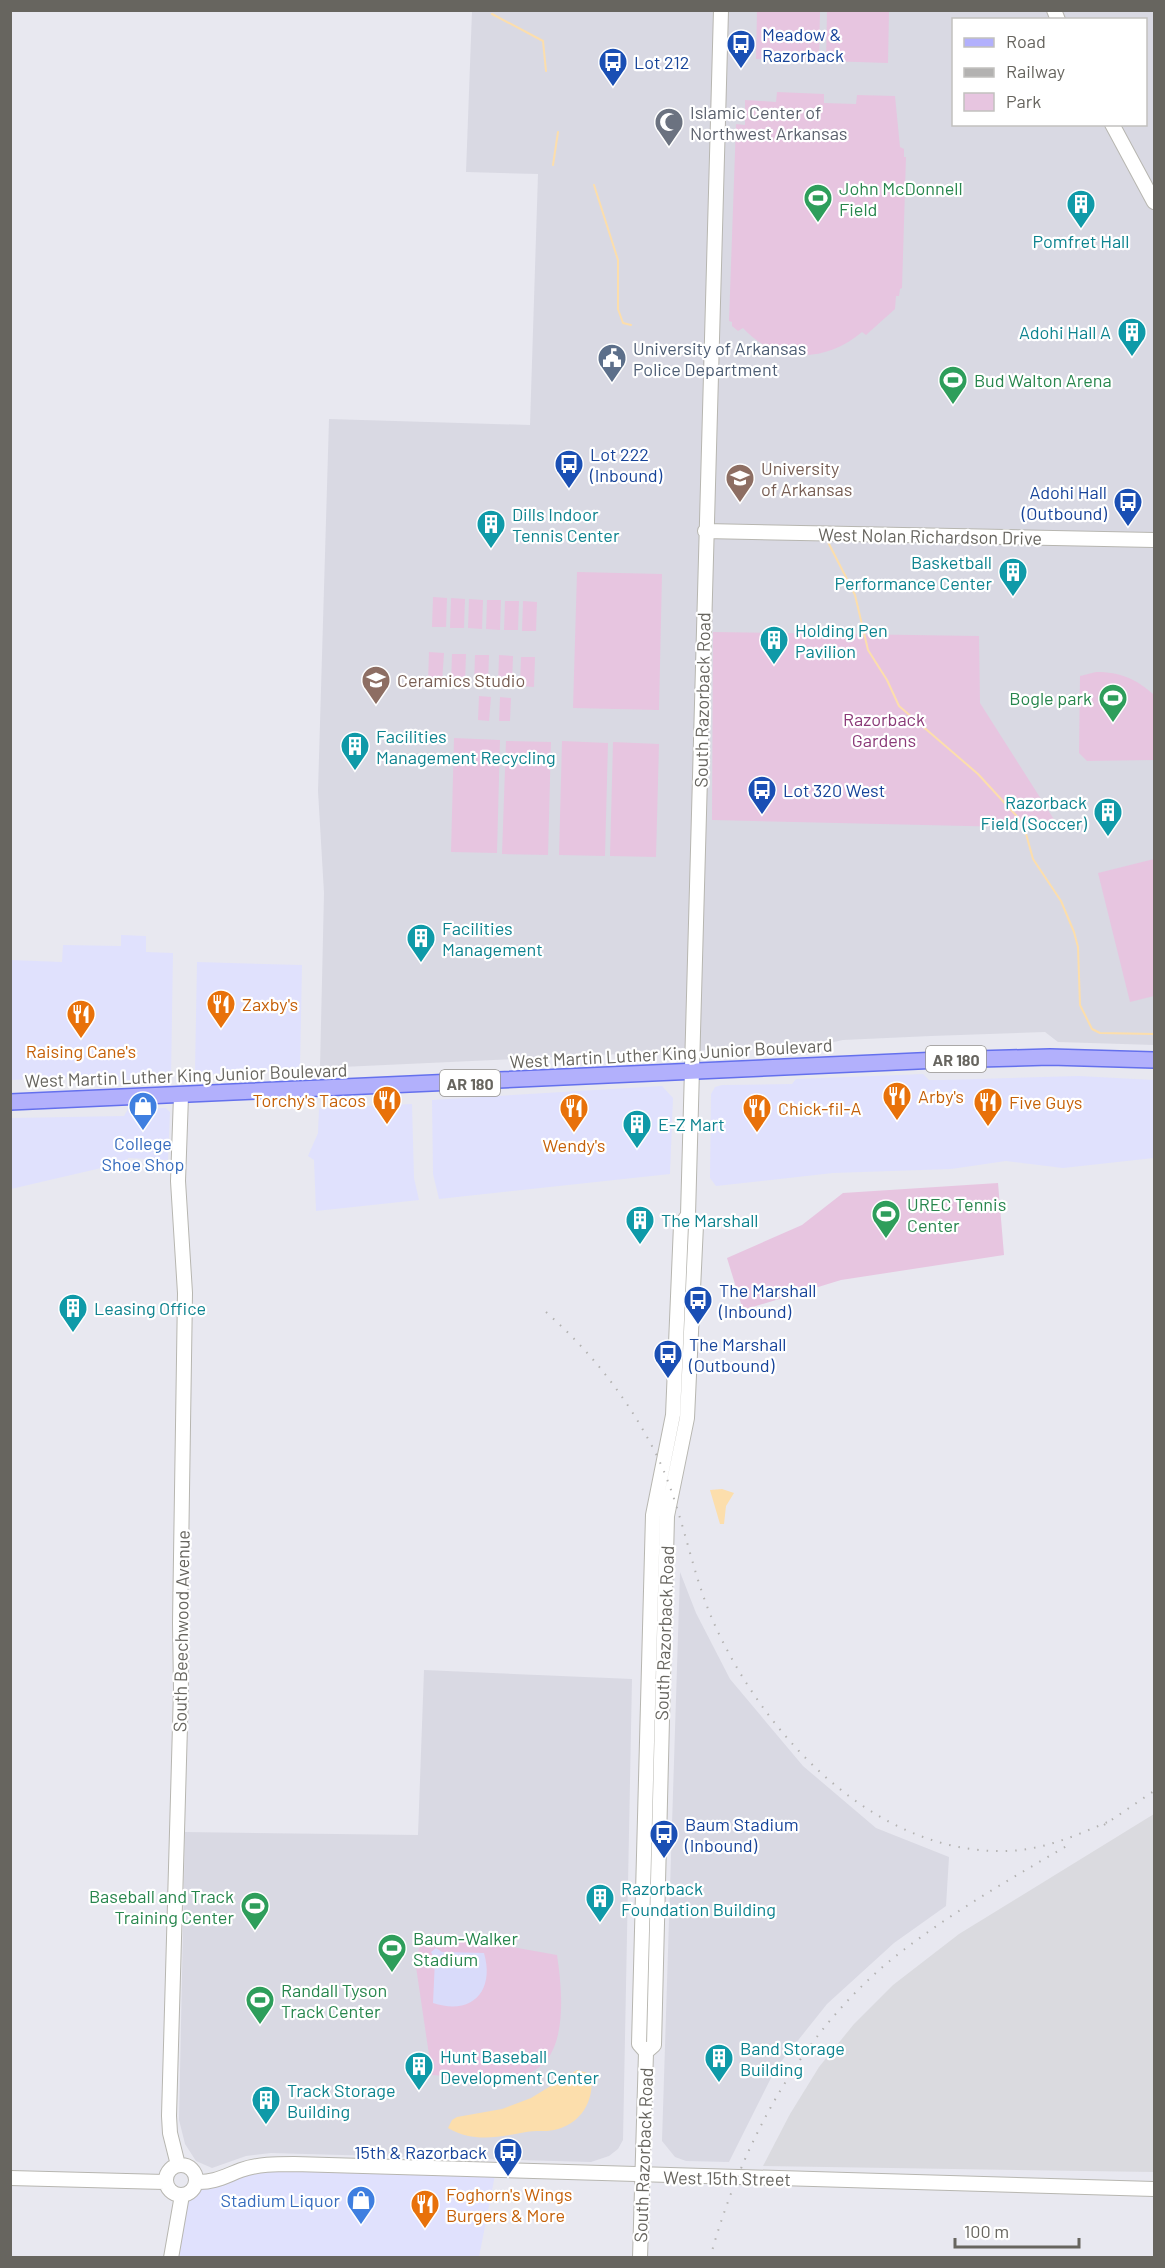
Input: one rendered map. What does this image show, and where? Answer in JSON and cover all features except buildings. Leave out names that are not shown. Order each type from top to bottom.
[{"type":"main road","name":"South Razorback Road","points":[[640,2258],[646,2052],[654,2044],[668,1506],[684,1438],[689,1397],[696,1225],[688,1215],[721,10]]},
{"type":"main road","points":[[1113,126],[1155,202]]},
{"type":"main road","name":"West Nolan Richardson Drive","points":[[705,531],[1155,540]]},
{"type":"main road","name":"West Martin Luther King Junior Boulevard","points":[[10,1102],[1050,1057],[1155,1060]]},
{"type":"main road","name":"South Beechwood Avenue","points":[[178,2165],[170,2133],[169,2116],[181,1690],[179,1634],[185,1293],[178,1181],[181,1096]]},
{"type":"main road","name":"West 15th Street","points":[[196,2182],[209,2183],[242,2170],[265,2165],[294,2164],[642,2176],[1155,2189]]},
{"type":"main road","points":[[178,2165],[191,2168],[196,2182],[191,2192],[182,2195],[170,2192],[165,2181],[168,2172],[178,2165]]},
{"type":"main road","points":[[10,2178],[165,2181]]},
{"type":"main road","points":[[171,2258],[182,2195]]},
{"type":"shaded area","name":"University of Arkansas","points":[[472,11],[1154,11],[1154,1045],[1058,1042],[1045,1032],[843,1040],[820,1045],[320,1068],[324,893],[318,791],[329,419],[530,425],[538,174],[466,172]]},
{"type":"shaded area","points":[[121,935],[146,936],[146,952],[173,953],[171,1079],[112,1081],[106,1076],[11,1080],[11,960],[62,962],[63,945],[121,946]]},
{"type":"shaded area","points":[[197,962],[302,965],[300,1070],[212,1074],[195,1071]]},
{"type":"shaded area","points":[[923,1074],[929,1080],[1079,1076],[1154,1080],[1154,1158],[1063,1168],[1006,1161],[951,1169],[833,1173],[716,1186],[710,1178],[711,1094],[715,1087],[792,1084],[796,1079]]},
{"type":"shaded area","points":[[662,1086],[673,1098],[670,1174],[439,1199],[433,1174],[432,1100]]},
{"type":"shaded area","points":[[412,1104],[414,1178],[419,1200],[316,1211],[314,1160],[308,1156],[318,1133],[319,1108]]},
{"type":"shaded area","points":[[166,1108],[170,1112],[168,1160],[128,1158],[127,1162],[11,1189],[11,1118],[124,1116],[128,1109]]},
{"type":"shaded area","points":[[722,1489],[734,1493],[726,1506],[724,1524],[720,1524],[710,1490]]},
{"type":"shaded area","points":[[680,1572],[696,1613],[730,1679],[803,1766],[876,1828],[949,1857],[946,1906],[894,1943],[827,2004],[776,2068],[729,2162],[686,2161],[675,2157],[662,2141]]},
{"type":"shaded area","points":[[424,1670],[632,1679],[623,2140],[618,2149],[609,2156],[591,2162],[271,2153],[246,2156],[212,2168],[196,2161],[185,2144],[179,2120],[185,1832],[418,1835]]},
{"type":"shaded area","points":[[1154,1814],[1154,2172],[763,2166],[790,2114],[819,2067],[854,2024],[893,1985],[959,1934]]},
{"type":"shaded area","points":[[577,2070],[591,2074],[591,2093],[579,2117],[564,2127],[551,2131],[529,2131],[487,2137],[467,2136],[448,2128],[452,2120],[457,2117],[502,2109],[531,2098]]},
{"type":"shaded area","points":[[242,2170],[496,2170],[479,2257],[171,2258],[187,2194],[195,2184]]},
{"type":"green space","points":[[757,11],[820,11],[819,61],[756,59]]},
{"type":"green space","points":[[827,11],[889,11],[888,63],[826,61]]},
{"type":"green space","name":"John McDonnell Field","points":[[777,92],[824,94],[824,103],[856,104],[857,95],[895,96],[900,147],[904,149],[904,157],[906,157],[902,288],[899,296],[896,296],[895,309],[866,335],[862,332],[833,350],[817,354],[801,355],[770,348],[756,340],[743,328],[738,331],[729,321],[736,124],[745,125],[745,100],[776,102]]},
{"type":"green space","points":[[577,572],[662,574],[659,710],[573,708]]},
{"type":"green space","points":[[433,597],[447,598],[446,627],[432,627]]},
{"type":"green space","points":[[451,598],[465,599],[464,628],[450,628]]},
{"type":"green space","points":[[469,599],[483,600],[482,629],[468,628]]},
{"type":"green space","points":[[487,600],[501,600],[500,630],[486,629]]},
{"type":"green space","points":[[505,601],[519,601],[518,630],[504,630]]},
{"type":"green space","points":[[523,601],[537,602],[536,631],[522,631]]},
{"type":"green space","name":"Razorback Gardens","points":[[713,632],[979,636],[980,703],[1055,821],[1010,827],[712,820]]},
{"type":"green space","points":[[429,652],[444,653],[442,682],[428,681]]},
{"type":"green space","points":[[452,654],[466,654],[465,683],[451,683]]},
{"type":"green space","points":[[475,655],[489,655],[488,684],[474,684]]},
{"type":"green space","points":[[499,655],[513,656],[512,685],[498,685]]},
{"type":"green space","points":[[521,657],[535,657],[534,687],[520,686]]},
{"type":"green space","points":[[1096,672],[1113,673],[1128,678],[1154,695],[1154,760],[1087,761],[1079,753],[1080,676]]},
{"type":"green space","points":[[479,696],[491,697],[489,721],[478,720]]},
{"type":"green space","points":[[500,697],[511,698],[510,721],[499,721]]},
{"type":"green space","points":[[454,738],[500,740],[497,853],[451,852]]},
{"type":"green space","points":[[506,741],[551,742],[548,855],[502,854]]},
{"type":"green space","points":[[562,741],[608,743],[605,856],[559,855]]},
{"type":"green space","points":[[613,742],[659,744],[656,857],[610,856]]},
{"type":"green space","points":[[1154,859],[1154,996],[1130,1002],[1098,873]]},
{"type":"green space","name":"UREC Tennis Center","points":[[998,1183],[1004,1255],[841,1280],[743,1310],[727,1258],[802,1225],[843,1193]]},
{"type":"green space","points":[[444,1933],[444,1935],[557,1955],[561,2003],[560,2021],[551,2053],[542,2065],[529,2073],[506,2078],[481,2079],[432,2075],[415,1960],[421,1943],[435,1934]]},
{"type":"sand","points":[[436,1948],[442,1952],[484,1953],[487,1967],[483,1989],[469,2003],[447,2006],[433,2003],[435,1960],[431,1952]]},
{"type":"waterway","points":[[492,14],[543,41],[546,71]]},
{"type":"waterway","points":[[553,165],[558,132]]},
{"type":"waterway","points":[[594,185],[618,260],[618,309],[623,323],[631,325]]},
{"type":"waterway","points":[[828,542],[855,595],[868,650],[887,680],[899,706],[978,774],[1023,823],[1033,859],[1061,901],[1074,932],[1078,947],[1080,1005],[1092,1029],[1100,1033],[1154,1034]]},
{"type":"railway","points":[[546,1312],[593,1359],[632,1411],[664,1471],[705,1600],[713,1621],[735,1663],[761,1705],[793,1744],[829,1780],[869,1810],[912,1833],[958,1847],[1007,1851],[1034,1848],[1060,1841],[1110,1821]]},
{"type":"railway","points":[[1104,1825],[1154,1791]]},
{"type":"railway","points":[[710,2258],[738,2176],[756,2136],[799,2061],[825,2026],[854,1994],[908,1947],[976,1900],[1070,1844]]},
{"type":"place","name":"Meadow & Razorback","points":[[741,70]]},
{"type":"place","name":"Lot 212","points":[[613,88]]},
{"type":"place","name":"Islamic Center of Northwest Arkansas","points":[[669,148]]},
{"type":"place","name":"John McDonnell Field","points":[[818,224]]},
{"type":"place","name":"Pomfret Hall","points":[[1081,230]]},
{"type":"place","name":"Adohi Hall A","points":[[1132,358]]},
{"type":"place","name":"University of Arkansas Police Department","points":[[612,384]]},
{"type":"place","name":"Bud Walton Arena","points":[[953,406]]},
{"type":"place","name":"Lot 222 (Inbound)","points":[[569,490]]},
{"type":"place","name":"University of Arkansas","points":[[740,504]]},
{"type":"place","name":"Adohi Hall (Outbound)","points":[[1128,528]]},
{"type":"place","name":"Dills Indoor Tennis Center","points":[[491,550]]},
{"type":"place","name":"Basketball Performance Center","points":[[1013,598]]},
{"type":"place","name":"Holding Pen Pavilion","points":[[774,666]]},
{"type":"place","name":"Ceramics Studio","points":[[376,706]]},
{"type":"place","name":"Bogle park","points":[[1113,724]]},
{"type":"place","name":"Facilities Management Recycling","points":[[355,772]]},
{"type":"place","name":"Lot 320 West","points":[[762,816]]},
{"type":"place","name":"Razorback Field (Soccer)","points":[[1108,838]]},
{"type":"place","name":"Facilities Management","points":[[421,964]]},
{"type":"place","name":"Zaxby's","points":[[221,1030]]},
{"type":"place","name":"Raising Cane's","points":[[81,1040]]},
{"type":"place","name":"Arby's","points":[[897,1122]]},
{"type":"place","name":"Torchy's Tacos","points":[[387,1126]]},
{"type":"place","name":"Five Guys","points":[[988,1128]]},
{"type":"place","name":"College Shoe Shop","points":[[143,1132]]},
{"type":"place","name":"Wendy's","points":[[574,1134]]},
{"type":"place","name":"Chick-fil-A","points":[[757,1134]]},
{"type":"place","name":"E-Z Mart","points":[[637,1150]]},
{"type":"place","name":"UREC Tennis Center","points":[[886,1240]]},
{"type":"place","name":"The Marshall","points":[[640,1246]]},
{"type":"place","name":"The Marshall (Inbound)","points":[[698,1326]]},
{"type":"place","name":"Leasing Office","points":[[73,1334]]},
{"type":"place","name":"The Marshall (Outbound)","points":[[668,1380]]},
{"type":"place","name":"Baum Stadium (Inbound)","points":[[664,1860]]},
{"type":"place","name":"Razorback Foundation Building","points":[[600,1924]]},
{"type":"place","name":"Baseball and Track Training Center","points":[[255,1932]]},
{"type":"place","name":"Baum-Walker Stadium","points":[[392,1974]]},
{"type":"place","name":"Randall Tyson Track Center","points":[[260,2026]]},
{"type":"place","name":"Band Storage Building","points":[[719,2084]]},
{"type":"place","name":"Hunt Baseball Development Center","points":[[419,2092]]},
{"type":"place","name":"Track Storage Building","points":[[266,2126]]},
{"type":"place","name":"15th & Razorback","points":[[508,2178]]},
{"type":"place","name":"Stadium Liquor","points":[[361,2226]]},
{"type":"place","name":"Foghorn's Wings Burgers & More","points":[[425,2230]]}]
